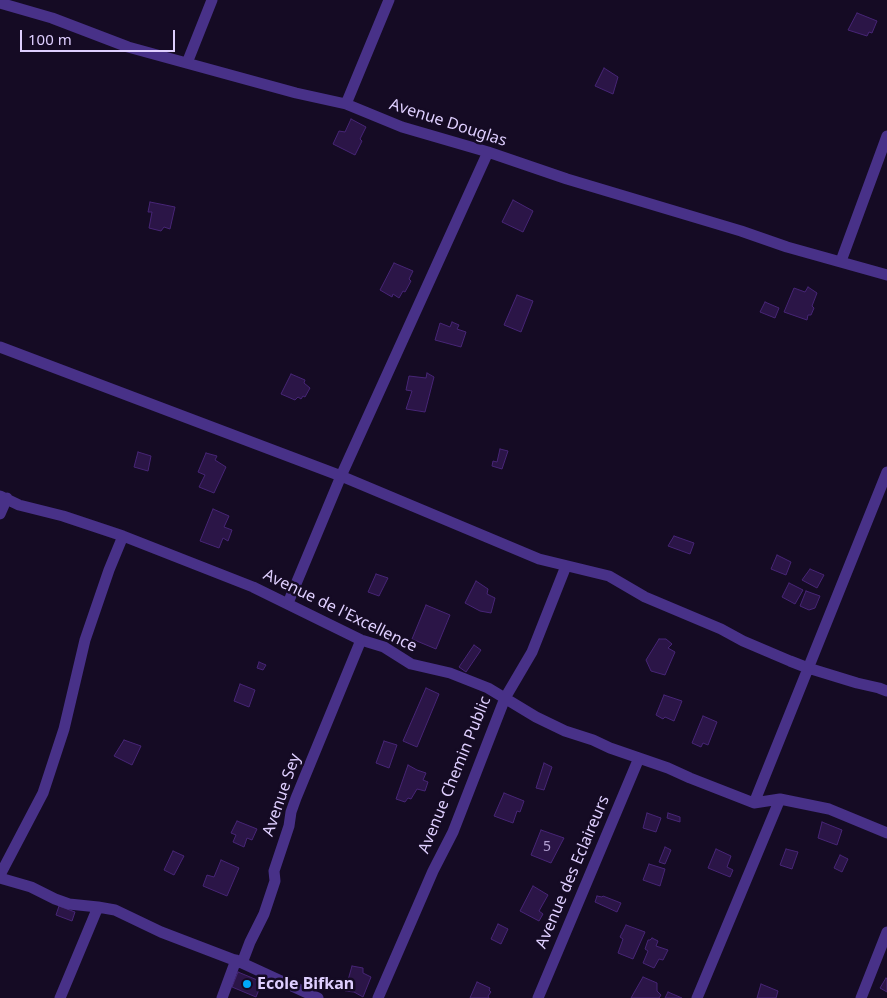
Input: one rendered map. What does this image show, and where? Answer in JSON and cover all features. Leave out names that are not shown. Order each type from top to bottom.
[{"type":"street","points":[[187,64],[212,0]]},
{"type":"street","points":[[346,104],[389,0]]},
{"type":"street","name":"Avenue Douglas","points":[[0,2],[52,18],[128,46],[187,64],[209,68],[296,93],[346,104],[402,127],[488,152],[567,179],[787,247],[887,275]]},
{"type":"street","points":[[841,261],[887,136]]},
{"type":"street","points":[[288,603],[341,476],[488,152]]},
{"type":"street","points":[[0,348],[341,476],[520,552],[566,566],[609,576],[646,597],[721,629],[743,641],[808,668],[879,688],[887,692]]},
{"type":"street","points":[[754,803],[887,472]]},
{"type":"street","points":[[0,514],[3,497]]},
{"type":"street","name":"Avenue de l'Excellence","points":[[3,497],[19,505],[64,516],[123,536],[253,587],[362,640],[384,647],[411,664],[450,673],[488,688],[536,717],[565,731],[668,768],[754,803]]},
{"type":"street","points":[[123,536],[85,640],[64,729],[43,793],[0,876],[32,887],[69,904],[98,906],[116,910],[161,932],[239,962],[318,998]]},
{"type":"street","name":"Avenue Chemin Public","points":[[378,998],[433,871],[453,832],[504,698],[532,652],[566,566]]},
{"type":"street","name":"Avenue Sey","points":[[222,998],[264,914],[275,882],[274,871],[296,798],[362,640]]},
{"type":"street","name":"Avenue des Eclaireurs","points":[[538,998],[639,758]]},
{"type":"street","points":[[754,803],[780,799],[829,809],[887,833]]},
{"type":"street","points":[[697,998],[780,799]]},
{"type":"street","points":[[60,998],[98,906]]},
{"type":"street","points":[[861,998],[887,932]]},
{"type":"building","points":[[857,13],[877,21],[872,33],[869,32],[867,36],[848,30]]},
{"type":"building","points":[[604,68],[618,77],[613,94],[595,86]]},
{"type":"building","points":[[351,119],[366,127],[355,155],[333,144],[339,131],[345,132]]},
{"type":"building","points":[[513,200],[533,211],[523,232],[502,222]]},
{"type":"building","points":[[150,202],[175,207],[170,229],[164,227],[161,231],[149,228],[152,212],[148,212]]},
{"type":"building","points":[[394,263],[413,271],[409,279],[411,281],[399,298],[393,294],[392,297],[380,290]]},
{"type":"building","points":[[808,287],[817,293],[812,306],[814,308],[811,315],[808,315],[807,320],[784,312],[794,288],[805,292]]},
{"type":"building","points":[[517,295],[533,301],[521,332],[504,325]]},
{"type":"building","points":[[765,302],[779,308],[775,318],[760,312]]},
{"type":"building","points":[[452,322],[459,325],[457,329],[466,332],[461,347],[435,340],[440,323],[450,327]]},
{"type":"building","points":[[427,373],[434,377],[425,412],[406,409],[412,391],[406,390],[409,376],[426,378]]},
{"type":"building","points":[[291,374],[305,380],[304,383],[310,388],[305,397],[303,396],[301,399],[298,397],[295,400],[281,394]]},
{"type":"building","points":[[500,449],[508,451],[502,469],[492,466],[493,461],[497,462]]},
{"type":"building","points":[[138,452],[151,456],[148,471],[134,467]]},
{"type":"building","points":[[206,453],[217,456],[215,460],[226,467],[214,493],[199,487],[205,475],[198,472]]},
{"type":"building","points":[[213,509],[229,516],[224,527],[232,530],[228,541],[223,538],[219,548],[200,541]]},
{"type":"building","points":[[674,536],[694,543],[690,554],[668,546]]},
{"type":"building","points":[[777,555],[791,562],[786,575],[771,569]]},
{"type":"building","points":[[810,569],[824,575],[817,588],[802,580]]},
{"type":"building","points":[[376,574],[388,578],[379,596],[368,592]]},
{"type":"building","points":[[476,581],[488,589],[487,594],[495,598],[491,613],[480,611],[465,603]]},
{"type":"building","points":[[789,583],[803,590],[795,604],[782,597]]},
{"type":"building","points":[[806,591],[820,596],[815,608],[809,610],[800,606]]},
{"type":"building","points":[[426,605],[450,615],[436,649],[412,639]]},
{"type":"building","points":[[659,639],[666,639],[672,644],[668,648],[675,652],[665,675],[651,671],[646,660]]},
{"type":"building","points":[[474,645],[481,650],[466,672],[459,667]]},
{"type":"building","points":[[259,662],[266,665],[263,670],[257,668]]},
{"type":"building","points":[[240,684],[255,690],[249,707],[234,701]]},
{"type":"building","points":[[426,688],[439,694],[417,747],[403,741]]},
{"type":"building","points":[[664,695],[682,701],[674,721],[665,717],[663,719],[656,715]]},
{"type":"building","points":[[703,716],[717,722],[708,745],[703,743],[701,747],[692,743]]},
{"type":"building","points":[[124,740],[141,746],[132,765],[114,756]]},
{"type":"building","points":[[384,741],[397,745],[389,768],[376,763]]},
{"type":"building","points":[[544,763],[552,767],[544,790],[536,788]]},
{"type":"building","points":[[408,765],[426,773],[423,780],[428,782],[425,791],[417,789],[411,799],[408,798],[405,802],[396,799]]},
{"type":"building","points":[[504,793],[524,801],[520,812],[517,811],[513,823],[494,816]]},
{"type":"building","points":[[647,813],[661,818],[656,832],[643,828]]},
{"type":"building","points":[[668,813],[680,817],[680,822],[667,818]]},
{"type":"building","points":[[237,821],[257,829],[252,840],[247,838],[244,847],[233,842],[236,835],[231,833]]},
{"type":"building","points":[[822,822],[842,830],[837,845],[818,838]]},
{"type":"building","points":[[541,830],[564,838],[551,863],[531,855]]},
{"type":"building","points":[[665,847],[671,850],[665,864],[659,862]]},
{"type":"building","points":[[716,849],[731,856],[727,867],[733,870],[730,877],[708,868]]},
{"type":"building","points":[[786,849],[798,852],[792,869],[780,865]]},
{"type":"building","points":[[173,851],[184,856],[174,875],[164,870]]},
{"type":"building","points":[[840,855],[848,859],[842,872],[834,868]]},
{"type":"building","points":[[221,860],[239,868],[227,896],[203,886],[207,875],[214,877]]},
{"type":"building","points":[[649,864],[665,869],[660,886],[643,880]]},
{"type":"building","points":[[533,886],[548,895],[539,911],[543,914],[539,921],[520,911]]},
{"type":"building","points":[[597,896],[603,896],[621,903],[617,912],[595,902]]},
{"type":"building","points":[[59,906],[75,912],[72,921],[56,915]]},
{"type":"building","points":[[498,924],[508,929],[501,944],[491,939]]},
{"type":"building","points":[[626,925],[645,932],[633,959],[618,953],[623,939],[620,937]]},
{"type":"building","points":[[652,938],[658,941],[656,946],[668,950],[663,960],[659,959],[654,968],[643,963],[648,951],[645,949],[648,940]]},
{"type":"building","points":[[352,966],[363,968],[363,973],[371,977],[363,997],[354,992],[345,991]]},
{"type":"building","name":"Ecole Bifkan","points":[[238,972],[262,982],[256,997],[232,987]]},
{"type":"building","points":[[643,977],[657,983],[657,991],[661,995],[659,998],[631,998]]},
{"type":"building","points":[[887,979],[887,992],[880,988]]},
{"type":"building","points":[[477,982],[490,988],[489,998],[470,998]]},
{"type":"building","points":[[761,984],[778,991],[776,998],[757,998]]},
{"type":"building","points":[[668,992],[682,998],[665,998]]},
{"type":"place","name":"Ecole Bifkan","points":[[247,984]]}]
